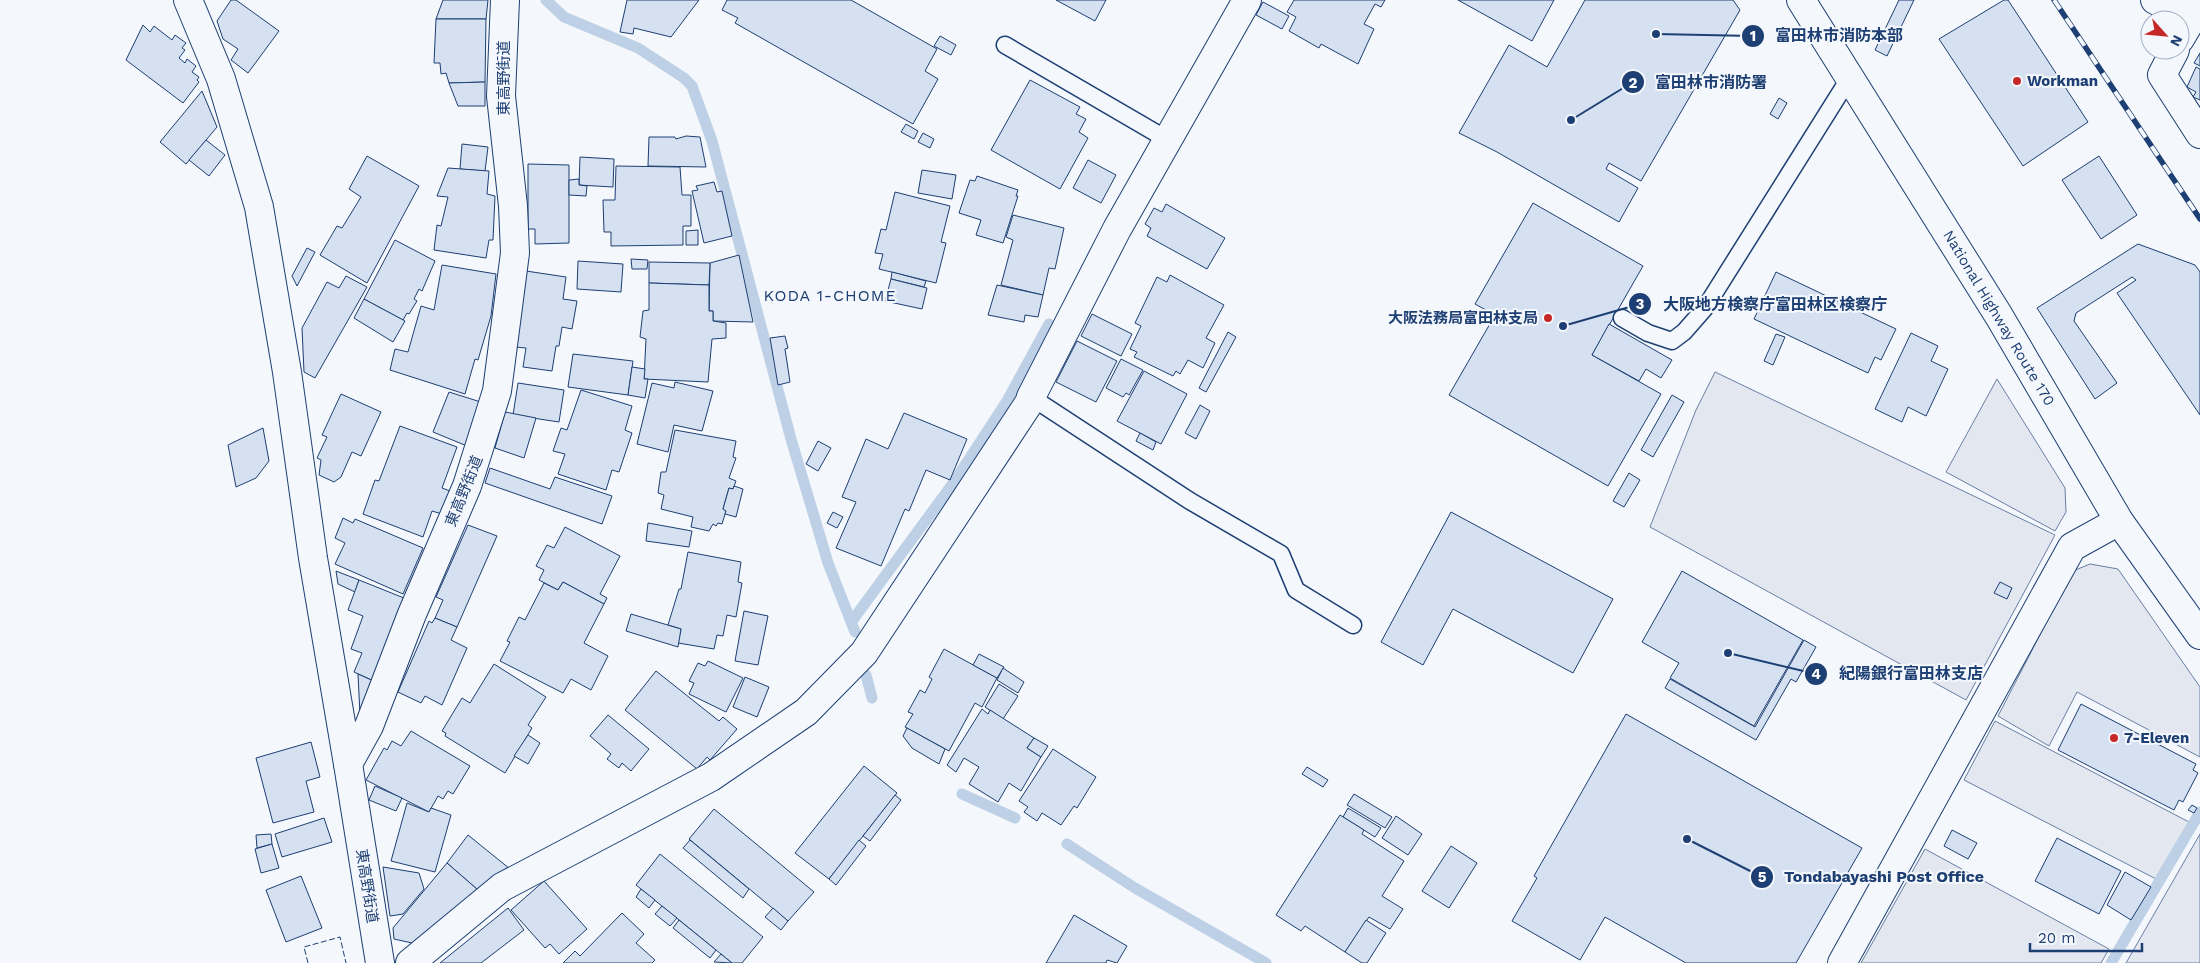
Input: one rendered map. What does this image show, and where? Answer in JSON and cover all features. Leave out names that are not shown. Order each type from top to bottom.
[{"type":"main road","points":[[188,0],[221,79],[259,207],[286,372],[313,558],[348,764]]},
{"type":"main road","name":"東高野街道","points":[[380,963],[348,764],[369,726],[412,614],[467,486],[497,391],[515,253],[513,206],[501,96],[505,0]]},
{"type":"main road","points":[[410,963],[502,887],[711,777],[806,712],[864,653],[1029,403],[1030,397],[1118,229],[1247,0]]},
{"type":"main road","name":"National Highway Route 170","points":[[1801,0],[2000,316],[2119,521],[2200,635]]},
{"type":"main road","points":[[2155,0],[2172,10]]},
{"type":"main road","points":[[2169,60],[2162,75],[2200,134]]},
{"type":"main road","points":[[1842,963],[2072,547],[2119,521]]},
{"type":"lane","points":[[1005,45],[1168,140]]},
{"type":"lane","points":[[1622,318],[1648,334],[1672,341],[1684,332],[1705,308],[1850,77]]},
{"type":"lane","points":[[1030,397],[1190,501],[1281,554],[1296,590],[1353,626]]},
{"type":"shaded area","points":[[1715,372],[2055,535],[1966,700],[1650,527],[1696,410]]},
{"type":"shaded area","points":[[1997,379],[2065,488],[2066,512],[2055,531],[1946,472]]},
{"type":"shaded area","points":[[2090,564],[2118,569],[2200,687],[2200,757],[2077,692],[2049,746],[1998,716],[2073,571]]},
{"type":"shaded area","points":[[1995,721],[2189,822],[2158,880],[1964,780]]},
{"type":"shaded area","points":[[2200,834],[2200,963],[2126,963]]},
{"type":"shaded area","points":[[1925,849],[2109,949],[2101,963],[1861,963]]},
{"type":"building","points":[[231,0],[236,0],[279,31],[248,73],[231,60],[238,49],[223,39],[217,21]]},
{"type":"building","points":[[443,0],[488,0],[486,19],[436,19]]},
{"type":"building","points":[[627,0],[699,0],[671,37],[634,28],[633,34],[620,32]]},
{"type":"building","points":[[727,0],[851,0],[937,49],[925,71],[938,79],[913,124],[735,23],[738,18],[722,10]]},
{"type":"building","points":[[1056,0],[1106,0],[1095,21]]},
{"type":"building","points":[[1294,0],[1385,0],[1381,7],[1375,4],[1364,24],[1374,29],[1358,64],[1321,44],[1319,48],[1289,31],[1296,17],[1287,12]]},
{"type":"building","points":[[1458,0],[1554,0],[1532,41]]},
{"type":"building","points":[[1585,0],[1733,0],[1740,10],[1641,181],[1609,163],[1606,169],[1638,188],[1619,222],[1497,152],[1459,133],[1509,45],[1547,67]]},
{"type":"building","points":[[1899,0],[1914,0],[1887,56],[1875,50]]},
{"type":"building","points":[[2004,0],[2008,0],[2088,122],[2023,166],[1939,39]]},
{"type":"building","points":[[1263,2],[1289,16],[1282,29],[1256,15]]},
{"type":"building","points":[[436,19],[486,19],[485,82],[449,83],[446,73],[441,74],[440,63],[434,63]]},
{"type":"building","points":[[143,25],[150,32],[154,26],[172,40],[175,35],[186,43],[182,48],[185,50],[179,58],[185,63],[187,59],[196,66],[192,72],[199,77],[197,80],[199,82],[183,103],[126,60]]},
{"type":"building","points":[[940,36],[956,45],[951,55],[934,46]]},
{"type":"building","points":[[2200,53],[2200,66],[2194,63]]},
{"type":"building","points":[[2196,67],[2200,69],[2200,100],[2193,97],[2196,92],[2187,87]]},
{"type":"building","points":[[1030,80],[1080,107],[1076,114],[1086,119],[1079,132],[1088,138],[1060,189],[991,150]]},
{"type":"building","points":[[485,82],[485,106],[458,106],[449,83]]},
{"type":"building","points":[[202,91],[217,127],[186,164],[160,142]]},
{"type":"building","points":[[1779,98],[1787,103],[1778,119],[1770,114]]},
{"type":"building","points":[[906,124],[918,131],[914,139],[901,132]]},
{"type":"building","points":[[923,133],[934,139],[930,148],[918,142]]},
{"type":"building","points":[[686,136],[700,137],[706,167],[648,166],[649,137],[675,137],[676,139]]},
{"type":"building","points":[[206,140],[225,155],[209,176],[189,160]]},
{"type":"building","points":[[462,144],[488,147],[485,171],[460,169]]},
{"type":"building","points":[[367,156],[419,186],[367,283],[320,255],[337,226],[342,228],[361,197],[349,189]]},
{"type":"building","points":[[2099,156],[2137,215],[2101,239],[2062,180]]},
{"type":"building","points":[[580,157],[614,159],[613,187],[579,185]]},
{"type":"building","points":[[1088,160],[1116,175],[1101,203],[1073,188]]},
{"type":"building","points":[[528,164],[569,165],[569,243],[535,244],[535,229],[528,229]]},
{"type":"building","points":[[616,166],[680,167],[682,195],[691,195],[691,226],[683,226],[683,245],[611,246],[611,232],[604,232],[603,200],[615,200]]},
{"type":"building","points":[[448,168],[489,171],[487,194],[495,196],[493,240],[489,240],[486,258],[434,250],[437,225],[441,226],[448,197],[437,196]]},
{"type":"building","points":[[922,170],[956,175],[952,199],[918,193]]},
{"type":"building","points":[[977,176],[1018,190],[1016,196],[1018,196],[1003,243],[976,235],[981,220],[959,213],[970,180],[975,181]]},
{"type":"building","points":[[579,179],[579,185],[587,186],[586,196],[569,195],[569,180]]},
{"type":"building","points":[[714,182],[717,192],[722,191],[732,236],[704,243],[692,191],[698,190],[696,186]]},
{"type":"building","points":[[895,192],[950,206],[941,242],[946,243],[936,283],[879,269],[883,254],[875,253],[881,229],[886,230]]},
{"type":"building","points":[[1533,203],[1643,266],[1592,355],[1661,394],[1608,486],[1449,395],[1495,315],[1475,304]]},
{"type":"building","points":[[1166,204],[1225,238],[1207,269],[1147,236],[1151,228],[1145,224],[1154,208],[1162,212]]},
{"type":"building","points":[[1013,215],[1064,228],[1055,269],[1049,268],[1043,295],[1001,285],[1013,240],[1006,237]]},
{"type":"building","points":[[698,230],[698,245],[686,245],[686,231]]},
{"type":"building","points":[[395,240],[435,261],[422,291],[419,289],[414,299],[417,301],[403,320],[364,299]]},
{"type":"building","points":[[2138,244],[2195,265],[2200,272],[2200,415],[2117,293],[2136,280],[2132,277],[2076,313],[2074,321],[2117,383],[2095,399],[2037,308]]},
{"type":"building","points":[[307,248],[315,252],[297,286],[292,276]]},
{"type":"building","points":[[739,255],[753,322],[713,321],[713,311],[709,311],[710,263]]},
{"type":"building","points":[[631,259],[648,260],[647,269],[632,269]]},
{"type":"building","points":[[578,261],[623,264],[621,292],[577,289]]},
{"type":"building","points":[[649,262],[710,263],[709,285],[649,283]]},
{"type":"building","points":[[442,265],[496,274],[491,316],[478,360],[475,359],[465,394],[390,370],[395,349],[408,352],[421,306],[434,310]]},
{"type":"building","points":[[526,271],[566,277],[563,299],[577,301],[572,329],[562,327],[559,346],[556,346],[552,371],[523,367],[526,348],[515,347]]},
{"type":"building","points":[[892,272],[926,281],[924,287],[891,279]]},
{"type":"building","points":[[1776,272],[1896,329],[1881,360],[1875,357],[1868,373],[1754,319]]},
{"type":"building","points":[[1170,275],[1224,305],[1206,338],[1215,343],[1203,368],[1188,360],[1180,374],[1176,371],[1173,376],[1134,357],[1137,352],[1130,349],[1141,326],[1135,323],[1157,277],[1167,282]]},
{"type":"building","points":[[346,276],[367,287],[315,378],[304,372],[302,328],[327,282],[339,288]]},
{"type":"building","points":[[891,279],[927,288],[922,309],[885,301]]},
{"type":"building","points":[[649,283],[709,285],[709,311],[713,311],[713,321],[726,323],[726,338],[712,339],[708,382],[644,379],[646,339],[640,337],[643,311],[649,310]]},
{"type":"building","points":[[997,285],[1043,295],[1038,317],[1025,315],[1024,322],[988,315]]},
{"type":"building","points":[[364,299],[405,321],[393,342],[354,318]]},
{"type":"building","points":[[1092,314],[1132,334],[1121,356],[1081,336]]},
{"type":"building","points":[[1609,324],[1672,360],[1661,378],[1646,369],[1639,381],[1592,355]]},
{"type":"building","points":[[1228,332],[1236,337],[1206,392],[1199,388]]},
{"type":"building","points":[[1911,333],[1938,346],[1931,361],[1948,369],[1926,416],[1908,407],[1902,422],[1875,409]]},
{"type":"building","points":[[1776,334],[1785,337],[1773,365],[1764,361]]},
{"type":"building","points":[[785,336],[788,348],[785,349],[790,382],[778,385],[770,338]]},
{"type":"building","points":[[1077,341],[1117,361],[1096,402],[1056,382]]},
{"type":"building","points":[[573,354],[633,361],[628,395],[568,387]]},
{"type":"building","points":[[1121,359],[1143,370],[1129,395],[1126,393],[1123,397],[1106,388]]},
{"type":"building","points":[[632,367],[645,369],[644,379],[648,379],[645,398],[628,395]]},
{"type":"building","points":[[1144,371],[1187,394],[1161,444],[1117,421]]},
{"type":"building","points":[[675,382],[713,391],[702,431],[674,425],[668,452],[637,444],[652,383],[674,388]]},
{"type":"building","points":[[518,383],[564,390],[559,422],[513,415]]},
{"type":"building","points":[[581,390],[632,406],[625,430],[632,433],[619,472],[612,470],[606,490],[558,474],[565,454],[553,451],[561,428],[567,430]]},
{"type":"building","points":[[449,392],[484,403],[467,446],[433,432]]},
{"type":"building","points":[[341,394],[381,412],[361,456],[352,452],[341,477],[334,482],[319,475],[321,460],[317,458],[327,437],[322,435]]},
{"type":"building","points":[[1672,395],[1684,402],[1653,457],[1641,450]]},
{"type":"building","points":[[1200,405],[1210,411],[1196,439],[1185,433]]},
{"type":"building","points":[[505,412],[536,418],[524,458],[495,448]]},
{"type":"building","points":[[904,413],[967,439],[950,480],[926,470],[909,511],[905,509],[881,566],[836,548],[856,502],[842,497],[866,439],[888,449]]},
{"type":"building","points":[[400,426],[457,447],[442,488],[450,491],[442,514],[432,511],[423,537],[363,514],[375,480],[379,481]]},
{"type":"building","points":[[263,428],[269,461],[256,478],[236,487],[228,445]]},
{"type":"building","points":[[675,430],[736,441],[733,457],[736,458],[729,478],[736,481],[733,489],[729,488],[723,509],[726,511],[722,524],[718,523],[716,526],[713,524],[709,531],[691,527],[693,517],[661,509],[664,495],[658,493],[661,472],[666,472]]},
{"type":"building","points":[[1140,433],[1156,442],[1153,450],[1136,441]]},
{"type":"building","points":[[818,441],[831,448],[818,471],[806,464]]},
{"type":"building","points":[[490,468],[550,489],[555,477],[612,496],[602,524],[485,483]]},
{"type":"building","points":[[1629,473],[1640,480],[1624,507],[1613,501]]},
{"type":"building","points":[[734,486],[743,489],[736,517],[725,514],[726,511],[723,509],[729,488],[733,489]]},
{"type":"building","points":[[833,512],[843,517],[837,528],[827,523]]},
{"type":"building","points":[[1451,512],[1613,599],[1573,673],[1453,609],[1423,665],[1381,642]]},
{"type":"building","points":[[343,518],[353,523],[355,519],[423,548],[403,594],[335,564],[345,543],[335,538]]},
{"type":"building","points":[[648,523],[692,531],[689,547],[646,541]]},
{"type":"building","points":[[468,525],[497,536],[457,627],[435,618],[443,600],[436,597]]},
{"type":"building","points":[[565,527],[620,556],[600,594],[607,598],[604,604],[563,582],[558,590],[539,580],[544,570],[536,566],[547,545],[554,548]]},
{"type":"building","points":[[688,552],[741,562],[738,582],[742,583],[736,617],[727,615],[723,636],[717,635],[714,649],[678,643],[681,629],[668,625],[679,589],[681,589]]},
{"type":"building","points":[[336,571],[359,580],[355,592],[338,584]]},
{"type":"building","points":[[1682,571],[1803,640],[1754,726],[1670,678],[1679,663],[1642,642]]},
{"type":"building","points":[[359,580],[404,598],[378,683],[354,672],[362,653],[351,649],[363,616],[348,610]]},
{"type":"building","points":[[563,582],[604,604],[584,643],[608,656],[591,690],[571,679],[563,693],[500,661],[510,642],[507,641],[519,617],[525,620],[544,583],[558,590]]},
{"type":"building","points":[[2000,582],[2012,588],[2007,599],[1994,593]]},
{"type":"building","points":[[744,611],[768,616],[758,665],[735,661]]},
{"type":"building","points":[[631,614],[681,629],[678,647],[626,631]]},
{"type":"building","points":[[435,618],[457,627],[451,640],[467,648],[442,705],[425,696],[421,703],[398,692],[429,621],[432,623]]},
{"type":"building","points":[[1804,640],[1816,647],[1796,682],[1791,679],[1756,740],[1665,688],[1670,679],[1755,727]]},
{"type":"building","points":[[944,649],[997,678],[982,707],[975,703],[949,751],[905,727],[913,714],[908,712],[920,690],[925,693],[932,679],[929,677]]},
{"type":"building","points":[[979,654],[1004,667],[997,678],[973,665]]},
{"type":"building","points":[[708,661],[743,678],[726,712],[689,694],[694,683],[689,681],[698,663],[705,666]]},
{"type":"building","points":[[494,664],[546,697],[528,725],[532,728],[505,773],[445,736],[446,733],[442,731],[462,698],[470,703]]},
{"type":"building","points":[[1003,668],[1024,682],[1018,693],[997,680]]},
{"type":"building","points":[[656,671],[719,721],[723,717],[737,729],[710,760],[707,757],[697,769],[625,710]]},
{"type":"building","points":[[358,674],[378,683],[360,715]]},
{"type":"building","points":[[745,677],[769,687],[757,717],[733,707]]},
{"type":"building","points":[[999,684],[1018,696],[1003,719],[985,707]]},
{"type":"building","points":[[2081,704],[2196,764],[2193,770],[2198,773],[2183,802],[2179,800],[2174,810],[2058,750]]},
{"type":"building","points":[[982,709],[988,714],[990,710],[1034,738],[1027,748],[1041,757],[1021,791],[1009,783],[998,802],[969,784],[979,767],[964,758],[956,772],[947,765]]},
{"type":"building","points":[[1626,714],[1862,848],[1796,963],[1686,963],[1605,917],[1580,960],[1512,921],[1537,878],[1534,876]]},
{"type":"building","points":[[608,715],[649,749],[631,771],[622,763],[619,768],[607,759],[611,754],[590,736]]},
{"type":"building","points":[[907,728],[945,749],[939,764],[912,748],[903,736]]},
{"type":"building","points":[[411,731],[470,766],[453,794],[448,791],[443,799],[438,796],[429,812],[366,780],[384,748],[387,750],[392,741],[401,746]]},
{"type":"building","points":[[528,735],[540,743],[528,764],[514,756]]},
{"type":"building","points":[[1034,738],[1048,746],[1041,757],[1027,748]]},
{"type":"building","points":[[311,742],[320,777],[306,781],[314,812],[273,823],[256,758]]},
{"type":"building","points":[[1053,749],[1096,777],[1077,808],[1074,806],[1061,825],[1042,813],[1037,821],[1024,812],[1028,807],[1019,801]]},
{"type":"building","points":[[864,766],[897,793],[829,879],[795,853]]},
{"type":"building","points":[[1307,767],[1328,780],[1323,787],[1302,774]]},
{"type":"building","points":[[375,786],[402,798],[396,811],[369,800]]},
{"type":"building","points":[[1354,794],[1392,817],[1385,828],[1347,805]]},
{"type":"building","points":[[895,795],[901,800],[870,841],[863,836]]},
{"type":"building","points":[[407,803],[429,812],[431,808],[451,815],[435,872],[391,861]]},
{"type":"building","points":[[2192,805],[2197,808],[2194,813],[2188,810]]},
{"type":"building","points":[[1348,808],[1381,828],[1375,837],[1343,817]]},
{"type":"building","points":[[714,809],[814,892],[788,921],[689,839]]},
{"type":"building","points":[[1340,815],[1364,830],[1362,834],[1404,861],[1382,896],[1403,909],[1390,929],[1369,917],[1345,952],[1305,926],[1301,931],[1276,915]]},
{"type":"building","points":[[1396,816],[1422,834],[1408,855],[1382,838]]},
{"type":"building","points":[[324,818],[332,842],[282,857],[275,834]]},
{"type":"building","points":[[1952,830],[1977,843],[1968,859],[1944,846]]},
{"type":"building","points":[[271,834],[272,844],[257,848],[256,835]]},
{"type":"building","points":[[468,835],[510,869],[478,890],[447,863]]},
{"type":"building","points":[[2057,838],[2121,871],[2099,914],[2035,881]]},
{"type":"building","points":[[690,840],[749,889],[743,898],[683,848]]},
{"type":"building","points":[[859,840],[866,846],[836,885],[829,879]]},
{"type":"building","points":[[272,844],[279,868],[261,873],[255,849]]},
{"type":"building","points":[[1451,846],[1477,863],[1449,908],[1422,891]]},
{"type":"building","points":[[660,854],[763,937],[742,963],[732,963],[636,885]]},
{"type":"building","points":[[447,863],[478,890],[412,943],[394,939],[393,928]]},
{"type":"building","points":[[383,867],[419,873],[424,889],[403,914],[390,916]]},
{"type":"building","points":[[2125,872],[2151,887],[2131,920],[2107,905]]},
{"type":"building","points":[[301,876],[322,928],[286,942],[266,890]]},
{"type":"building","points":[[544,881],[587,929],[559,954],[550,944],[545,948],[511,910]]},
{"type":"building","points":[[641,889],[655,900],[649,908],[636,897]]},
{"type":"building","points":[[662,906],[677,918],[670,926],[655,914]]},
{"type":"building","points":[[508,908],[524,930],[481,963],[440,963]]},
{"type":"building","points":[[773,908],[788,921],[781,930],[765,917]]},
{"type":"building","points":[[622,913],[644,934],[636,943],[655,960],[652,963],[563,963],[575,951],[580,956]]},
{"type":"building","points":[[1074,915],[1127,946],[1117,963],[1107,960],[1106,963],[1046,963]]},
{"type":"building","points":[[679,920],[716,950],[710,958],[673,928]]},
{"type":"building","points":[[1366,920],[1386,933],[1367,963],[1362,963],[1345,952]]},
{"type":"building","points":[[721,954],[732,963],[714,962]]},
{"type":"waterway","points":[[546,0],[564,17],[638,48],[684,78],[692,86],[712,141],[791,439],[828,563],[855,632]]},
{"type":"waterway","points":[[852,621],[954,482],[1007,401],[1049,324]]},
{"type":"waterway","points":[[866,675],[872,698]]},
{"type":"waterway","points":[[962,794],[1015,818]]},
{"type":"waterway","points":[[2111,963],[2200,812]]},
{"type":"waterway","points":[[1067,844],[1135,888],[1266,963]]},
{"type":"railway","points":[[2054,0],[2200,219]]},
{"type":"fence","points":[[308,963],[304,947],[340,937],[346,963]]},
{"type":"place","name":"富田林市消防本部","points":[[1656,34]]},
{"type":"place","name":"Workman","points":[[2017,81]]},
{"type":"place","name":"富田林市消防署","points":[[1571,120]]},
{"type":"place","name":"大阪法務局富田林支局","points":[[1548,318]]},
{"type":"place","name":"大阪地方検察庁富田林区検察庁","points":[[1563,326]]},
{"type":"place","name":"紀陽銀行富田林支店","points":[[1728,653]]},
{"type":"place","name":"7-Eleven","points":[[2114,738]]},
{"type":"place","name":"Tondabayashi Post Office","points":[[1687,839]]},
{"type":"district","name":"KODA 1-CHOME","points":[[830,295]]}]
